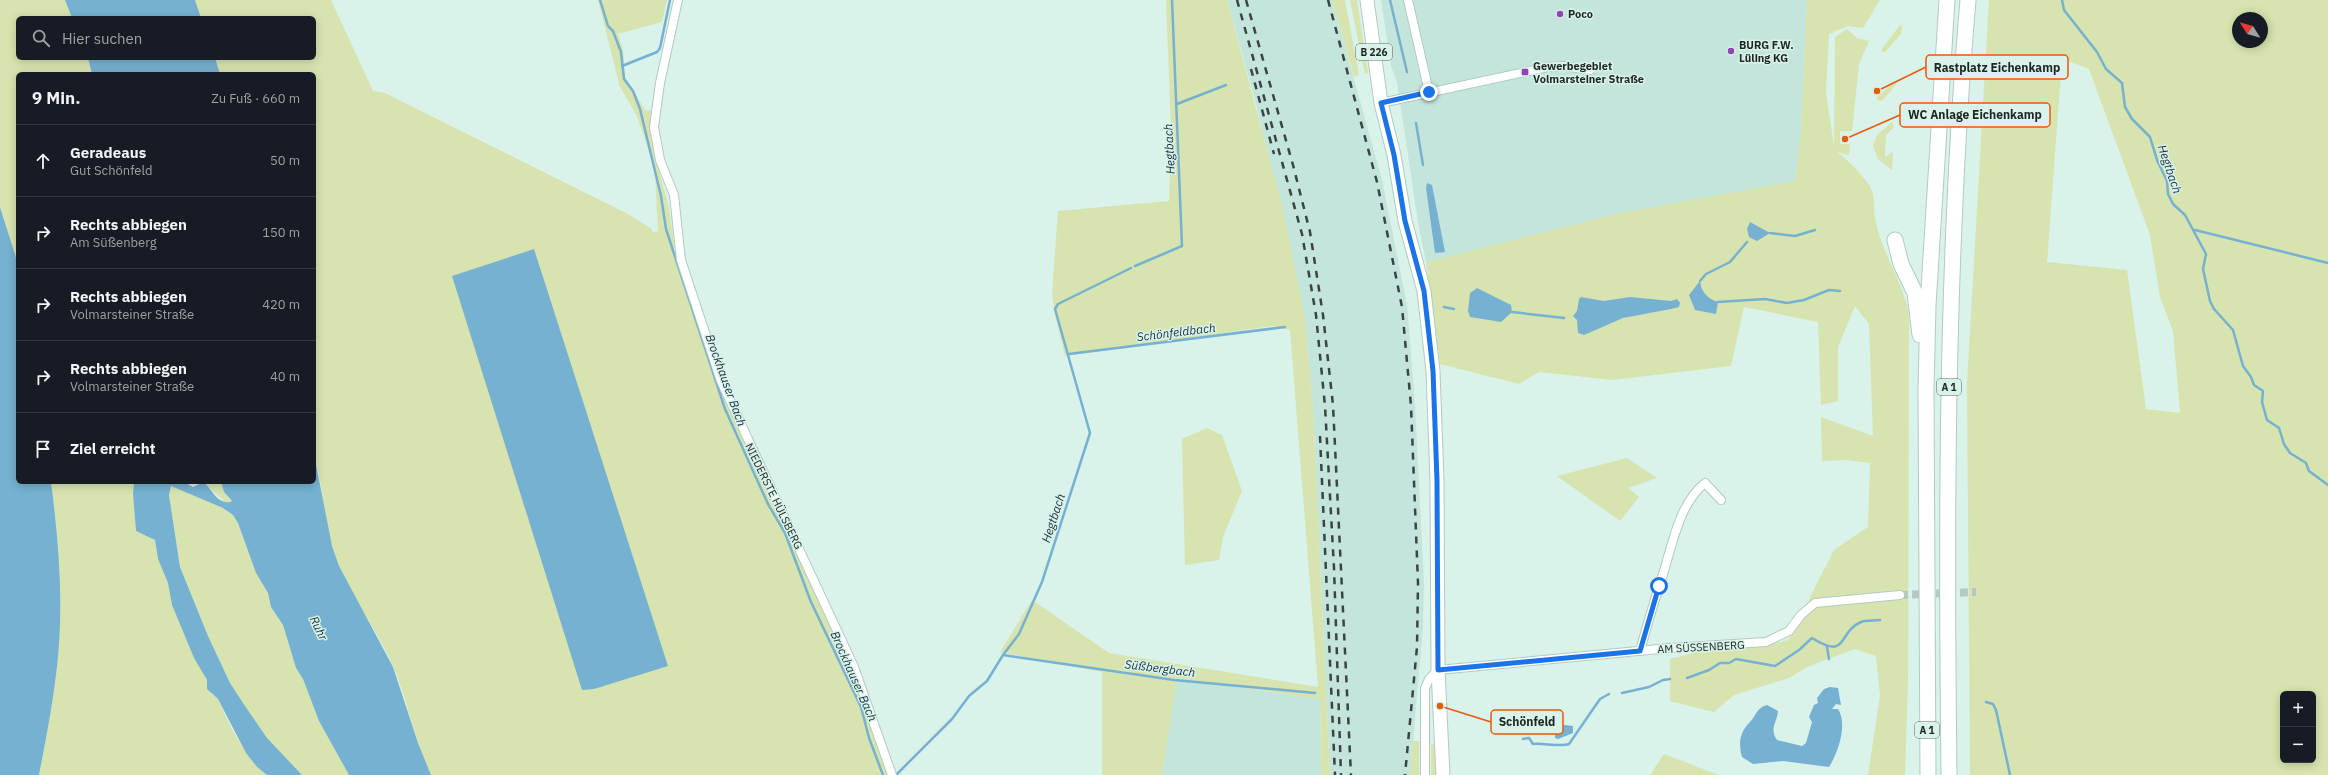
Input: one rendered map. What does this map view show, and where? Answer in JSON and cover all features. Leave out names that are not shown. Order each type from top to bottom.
[{"type":"highway","name":"A 1","points":[[1928,775],[1926,390],[1929,289],[1947,0]]},
{"type":"highway","name":"A 1","points":[[1949,775],[1947,564],[1949,320],[1961,80],[1968,0]]},
{"type":"highway","points":[[1895,240],[1901,264],[1915,293],[1926,390]]},
{"type":"main road","name":"B 226","points":[[1367,0],[1381,103],[1394,155],[1405,221],[1424,291],[1433,371],[1437,480],[1438,670],[1443,775]]},
{"type":"street","name":"NIEDERSTE HÜLSBERG","points":[[678,0],[660,83],[654,127],[660,160],[674,195],[681,260],[720,381],[854,667],[892,775]]},
{"type":"street","points":[[1408,0],[1429,92]]},
{"type":"street","points":[[1381,103],[1548,67],[1564,66],[1590,70]]},
{"type":"street","points":[[1640,651],[1676,530],[1687,505],[1696,490],[1705,483],[1721,500]]},
{"type":"street","name":"AM SÜSSENBERG","points":[[1438,670],[1640,651],[1766,642],[1789,631],[1801,615],[1815,603],[1900,595]]},
{"type":"street","points":[[1425,775],[1425,688],[1429,679],[1438,670]]},
{"type":"shaded area","points":[[1227,0],[1332,0],[1382,180],[1407,305],[1415,405],[1424,583],[1423,627],[1410,775],[1330,775],[1313,407],[1305,317],[1255,100]]},
{"type":"shaded area","points":[[1381,0],[1807,0],[1801,130],[1795,181],[1620,213],[1426,262],[1418,222],[1397,82],[1391,66]]},
{"type":"shaded area","points":[[1177,678],[1320,699],[1321,775],[1162,775]]},
{"type":"green space","points":[[0,0],[65,0],[71,16],[16,16],[16,60],[88,60],[92,72],[16,72],[16,258],[0,207]]},
{"type":"green space","points":[[195,0],[331,0],[373,91],[385,93],[628,214],[652,229],[652,232],[658,231],[655,172],[637,116],[620,87],[598,0],[667,0],[662,22],[618,34],[623,50],[625,77],[645,110],[651,111],[655,156],[668,203],[675,248],[673,249],[719,392],[721,381],[854,667],[892,775],[431,775],[420,748],[393,666],[378,636],[344,578],[332,547],[316,461],[316,72],[219,72],[215,60],[316,60],[316,16],[198,16]]},
{"type":"green space","points":[[1166,0],[1227,0],[1282,205],[1305,317],[1313,407],[1330,775],[1321,775],[1320,699],[1177,678],[1162,775],[1102,775],[1102,672],[1000,652],[1032,600],[1109,653],[1318,687],[1290,330],[1272,326],[1065,356],[1054,310],[1052,293],[1058,211],[1169,201],[1171,129]]},
{"type":"green space","points":[[1332,0],[1345,0],[1359,75],[1354,77]]},
{"type":"green space","points":[[1350,0],[1357,0],[1368,73],[1365,74]]},
{"type":"green space","points":[[1807,0],[1880,0],[1863,28],[1848,26],[1829,34],[1826,92],[1834,146],[1835,37],[1847,29],[1857,38],[1869,41],[1859,64],[1852,131],[1840,131],[1840,144],[1850,144],[1849,155],[1837,152],[1858,171],[1866,180],[1871,189],[1878,230],[1902,291],[1909,316],[1908,682],[1905,775],[1868,775],[1880,695],[1876,656],[1855,649],[1809,666],[1789,678],[1734,695],[1714,712],[1670,701],[1670,659],[1705,650],[1767,645],[1788,640],[1804,615],[1810,597],[1834,550],[1868,527],[1870,463],[1846,460],[1822,461],[1821,417],[1873,436],[1869,324],[1855,306],[1838,347],[1838,401],[1821,405],[1818,322],[1744,307],[1731,366],[1612,380],[1539,372],[1519,384],[1440,364],[1426,262],[1620,213],[1795,181],[1801,130]]},
{"type":"green space","points":[[1989,0],[2328,0],[2328,775],[1970,775],[1967,383]],"holes":[[[2062,59],[2089,69],[2150,235],[2160,297],[2173,331],[2180,413],[2146,409],[2127,270],[2047,262]]]},
{"type":"green space","points":[[1900,25],[1902,26],[1901,34],[1885,52],[1882,52],[1881,50]]},
{"type":"green space","points":[[1895,81],[1896,85],[1882,101],[1877,100],[1877,97]]},
{"type":"green space","points":[[1892,122],[1894,127],[1886,135],[1885,157],[1893,152],[1892,170],[1878,159],[1873,146],[1877,135]]},
{"type":"green space","points":[[1207,428],[1222,435],[1242,491],[1223,537],[1219,560],[1185,565],[1182,439]]},
{"type":"green space","points":[[1627,458],[1657,478],[1628,488],[1639,497],[1620,521],[1557,476]]},
{"type":"green space","points":[[51,484],[134,484],[133,494],[136,531],[155,540],[158,559],[168,583],[172,605],[194,658],[204,673],[211,694],[218,699],[238,740],[252,760],[267,775],[39,775],[49,721],[59,644],[60,574]]},
{"type":"green space","points":[[205,484],[222,484],[224,492],[232,502],[225,502]]},
{"type":"green space","points":[[171,486],[223,508],[233,515],[238,523],[256,573],[268,593],[271,607],[283,625],[296,668],[303,679],[319,721],[349,775],[302,775],[267,738],[230,683],[208,636],[180,567],[169,495]]},
{"type":"green space","points":[[1413,741],[1419,741],[1419,775],[1410,775]]},
{"type":"green space","points":[[1435,744],[1436,775],[1431,775],[1431,745]]},
{"type":"green space","points":[[1664,754],[1719,775],[1650,775]]},
{"type":"water","points":[[65,0],[195,0],[200,16],[71,16]]},
{"type":"water","points":[[88,60],[216,60],[219,72],[92,72]]},
{"type":"water","points":[[1427,183],[1432,185],[1445,252],[1435,253],[1426,188]]},
{"type":"water","points":[[0,207],[16,258],[16,484],[51,484],[60,574],[60,621],[57,667],[39,775],[0,775]]},
{"type":"water","points":[[1750,222],[1770,233],[1757,241],[1749,237],[1747,229]]},
{"type":"water","points":[[534,249],[668,666],[594,689],[582,690],[452,276]]},
{"type":"water","points":[[1700,281],[1706,294],[1711,299],[1718,302],[1716,314],[1695,310],[1689,295]]},
{"type":"water","points":[[1477,288],[1511,305],[1512,312],[1501,322],[1470,317],[1468,311],[1470,293]]},
{"type":"water","points":[[1581,297],[1604,301],[1630,297],[1671,301],[1677,299],[1680,303],[1679,307],[1623,318],[1584,335],[1578,333],[1577,320],[1573,316],[1577,311],[1579,299]]},
{"type":"water","name":"Ruhr","points":[[316,464],[332,546],[339,566],[393,667],[418,743],[431,775],[349,775],[319,721],[303,679],[296,668],[283,625],[271,607],[268,593],[256,573],[238,523],[233,515],[223,508],[171,486],[169,495],[180,567],[208,636],[230,683],[243,703],[267,738],[302,775],[267,775],[257,767],[246,753],[218,699],[207,689],[207,680],[194,658],[172,605],[168,583],[158,559],[155,540],[136,531],[133,494],[134,484],[188,484],[193,487],[199,484],[205,484],[221,501],[232,501],[224,492],[222,484],[316,484]]},
{"type":"water","points":[[1830,687],[1838,688],[1841,705],[1836,704],[1832,709],[1838,709],[1841,715],[1842,730],[1836,754],[1829,767],[1783,761],[1753,764],[1742,757],[1740,742],[1742,734],[1759,710],[1763,706],[1767,705],[1778,711],[1774,726],[1774,732],[1777,740],[1802,746],[1806,743],[1812,722],[1809,717],[1814,705],[1818,703],[1817,698],[1824,689]]},
{"type":"water","points":[[1557,724],[1573,726],[1573,733],[1558,739],[1555,738],[1555,726]]},
{"type":"waterway","name":"Brockhauser Bach","points":[[600,0],[608,26],[613,31],[621,52],[624,79],[633,91],[640,109],[661,196],[666,229],[725,409],[768,504],[785,533],[811,602],[861,707],[869,738],[883,775]]},
{"type":"waterway","points":[[622,66],[657,52],[660,48],[670,0]]},
{"type":"waterway","name":"Hegtbach","points":[[1135,266],[1182,246],[1172,0]]},
{"type":"waterway","points":[[1390,0],[1407,72]]},
{"type":"waterway","name":"Hegtbach","points":[[2062,0],[2064,10],[2097,52],[2106,69],[2122,83],[2125,107],[2132,119],[2150,137],[2157,160],[2167,181],[2168,194],[2173,204],[2185,215],[2206,254],[2203,269],[2210,301],[2214,309],[2233,330],[2243,366],[2251,377],[2254,385],[2263,391],[2262,402],[2267,420],[2279,428],[2284,444],[2290,453],[2306,463],[2309,471],[2328,485]]},
{"type":"waterway","points":[[1177,104],[1226,85]]},
{"type":"waterway","points":[[1416,123],[1423,165]]},
{"type":"waterway","points":[[1770,233],[1795,236],[1815,230]]},
{"type":"waterway","points":[[2195,230],[2328,263]]},
{"type":"waterway","points":[[1700,281],[1706,274],[1730,262],[1747,242]]},
{"type":"waterway","name":"Hegtbach","points":[[897,774],[952,719],[969,696],[987,681],[1003,655],[1019,634],[1042,582],[1090,433],[1055,309],[1058,304],[1131,268]]},
{"type":"waterway","name":"Schönfeldbach","points":[[1718,302],[1765,299],[1787,303],[1804,300],[1829,290],[1840,291]]},
{"type":"waterway","name":"Schönfeldbach","points":[[1444,307],[1454,309]]},
{"type":"waterway","name":"Schönfeldbach","points":[[1512,312],[1564,318]]},
{"type":"waterway","name":"Schönfeldbach","points":[[1069,354],[1285,327]]},
{"type":"waterway","points":[[1687,678],[1709,670],[1720,663],[1729,663],[1736,659],[1775,666],[1799,650],[1812,638],[1832,647],[1837,646],[1848,632],[1861,622],[1880,620]]},
{"type":"waterway","points":[[1827,647],[1829,659]]},
{"type":"waterway","name":"Süßbergbach","points":[[1003,655],[1174,680],[1315,693]]},
{"type":"waterway","points":[[1622,693],[1649,687],[1663,680],[1670,679]]},
{"type":"waterway","name":"Süßbergbach","points":[[1523,739],[1529,738],[1533,744],[1569,744],[1600,699],[1609,694]]},
{"type":"waterway","name":"Süßbergbach","points":[[1986,702],[1993,704],[1996,710],[2010,775]]},
{"type":"tunnel","points":[[1900,595],[1976,592]]},
{"type":"railway","points":[[1237,0],[1302,234],[1316,315],[1325,406],[1334,568],[1341,775]]},
{"type":"railway","points":[[1246,0],[1293,165],[1310,232],[1323,315],[1333,405],[1351,775]]},
{"type":"railway","points":[[1328,0],[1377,182],[1402,307],[1411,406],[1418,583],[1417,647],[1405,775]]},
{"type":"railway","points":[[1251,69],[1274,154]]},
{"type":"railway","points":[[1320,436],[1335,775]]},
{"type":"place","name":"Poco","points":[[1560,14]]},
{"type":"place","name":"BURG F.W. Lüling KG","points":[[1731,51]]},
{"type":"place","name":"Gewerbegebiet Volmarsteiner Straße","points":[[1525,72]]},
{"type":"place","name":"Rastplatz Eichenkamp","points":[[1877,91]]},
{"type":"place","name":"WC Anlage Eichenkamp","points":[[1845,139]]},
{"type":"place","name":"Schönfeld","points":[[1440,706]]},
{"type":"route","points":[[1429,92],[1401,100],[1381,103],[1394,155],[1405,221],[1415,264],[1424,291],[1433,371],[1437,480],[1438,670],[1640,651],[1659,586]]}]
